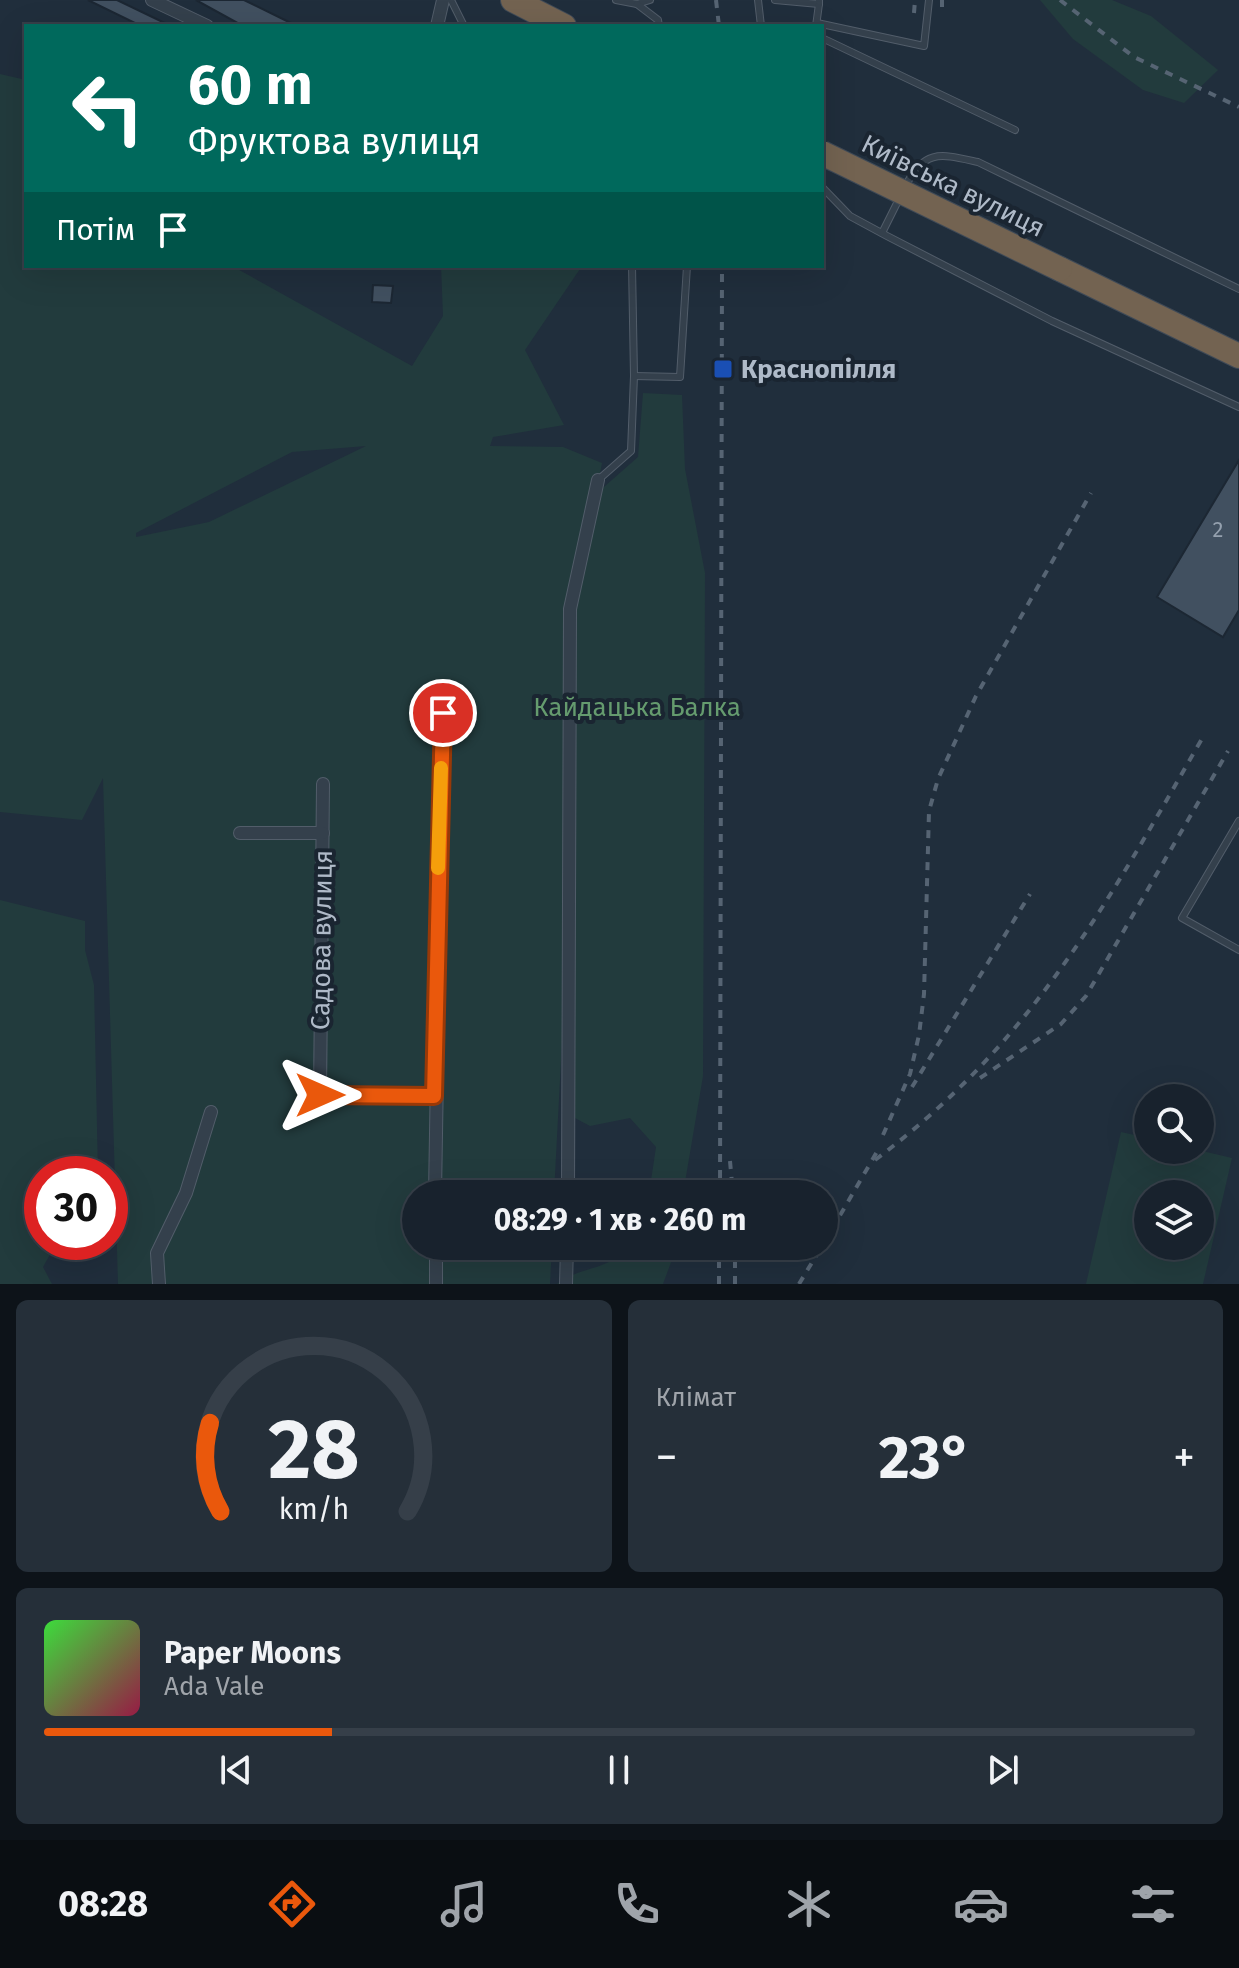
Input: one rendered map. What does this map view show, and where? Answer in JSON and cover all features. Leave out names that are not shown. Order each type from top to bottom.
[{"type":"highway","points":[[513,0],[560,24]]},
{"type":"highway","name":"Київська вулиця","points":[[824,154],[1239,356]]},
{"type":"street","points":[[152,0],[203,24]]},
{"type":"street","points":[[437,24],[443,0]]},
{"type":"street","points":[[568,1180],[570,609],[598,480]]},
{"type":"street","points":[[435,1180],[443,713]]},
{"type":"street","name":"Садова вулиця","points":[[323,784],[320,1095],[434,1096]]},
{"type":"street","points":[[240,833],[323,833]]},
{"type":"street","points":[[159,1284],[157,1253],[186,1193],[211,1112]]},
{"type":"street","points":[[436,1260],[436,1284]]},
{"type":"street","points":[[566,1284],[567,1260]]},
{"type":"lane","points":[[451,0],[463,24]]},
{"type":"lane","points":[[616,0],[637,4],[658,20],[659,24]]},
{"type":"lane","points":[[637,4],[650,0]]},
{"type":"lane","points":[[758,0],[761,24]]},
{"type":"lane","points":[[775,0],[819,2],[816,24]]},
{"type":"lane","points":[[824,26],[924,46],[929,0]]},
{"type":"lane","points":[[824,39],[1015,130]]},
{"type":"lane","points":[[882,233],[915,166],[941,154],[978,162],[1239,289]]},
{"type":"lane","points":[[824,189],[850,216],[882,233],[1052,321],[1239,407]]},
{"type":"lane","points":[[598,480],[631,451],[634,376],[632,268]]},
{"type":"lane","points":[[634,376],[680,377],[687,268]]},
{"type":"lane","points":[[1239,821],[1182,918],[1239,950]]},
{"type":"green space","points":[[1040,0],[1112,0],[1151,16],[1218,70],[1184,103],[1143,90],[1073,39]]},
{"type":"green space","name":"Кайдацька Балка","points":[[0,74],[24,80],[24,268],[236,268],[412,366],[443,316],[441,268],[581,268],[525,350],[564,425],[493,437],[490,446],[563,447],[602,463],[596,494],[638,457],[643,393],[682,395],[685,469],[705,573],[703,1076],[685,1180],[651,1180],[656,1147],[630,1118],[590,1126],[573,1117],[573,718],[577,585],[571,606],[568,928],[555,1180],[402,1180],[402,1260],[551,1260],[550,1284],[118,1284],[117,1260],[128,1260],[128,1156],[114,1156],[103,778],[82,820],[0,812]],"holes":[[[366,446],[209,522],[136,537],[136,533],[292,452]]]},
{"type":"green space","points":[[0,900],[85,921],[85,950],[94,985],[98,1156],[24,1156],[24,1260],[47,1260],[43,1267],[52,1284],[0,1284]]},
{"type":"green space","points":[[1121,1132],[1134,1135],[1134,1164],[1214,1164],[1214,1154],[1232,1158],[1214,1236],[1214,1180],[1134,1180],[1134,1260],[1209,1260],[1203,1284],[1086,1284]]},
{"type":"green space","points":[[672,1260],[663,1284],[557,1284],[577,1273],[612,1261]]},
{"type":"building","points":[[88,0],[117,0],[167,24],[137,24]]},
{"type":"building","points":[[196,0],[244,0],[293,24],[239,24]]},
{"type":"building","points":[[373,285],[393,286],[391,303],[372,302]]},
{"type":"building","points":[[1239,460],[1239,610],[1223,637],[1157,597]]},
{"type":"railway","points":[[716,0],[719,24]]},
{"type":"railway","points":[[914,13],[915,0]]},
{"type":"railway","points":[[942,0],[942,7]]},
{"type":"railway","points":[[1060,0],[1134,57],[1239,107]]},
{"type":"railway","points":[[720,1180],[722,268]]},
{"type":"railway","points":[[883,1135],[910,1074],[919,1035],[924,994],[929,811],[938,779],[976,696],[1091,493]]},
{"type":"railway","points":[[875,1160],[931,1115],[1023,1018],[1099,913],[1203,737]]},
{"type":"railway","points":[[980,1078],[1061,1024],[1086,996],[1228,751]]},
{"type":"railway","points":[[912,1087],[1030,894]]},
{"type":"railway","points":[[838,1219],[878,1150]]},
{"type":"railway","points":[[730,1161],[732,1180]]},
{"type":"railway","points":[[719,1260],[719,1284]]},
{"type":"railway","points":[[735,1260],[735,1284]]},
{"type":"railway","points":[[799,1284],[814,1260]]},
{"type":"slow traffic","points":[[438,868],[441,768]]},
{"type":"place","name":"Краснопілля","points":[[723,369]]},
{"type":"route","points":[[320,1095],[434,1096],[443,713]]}]
